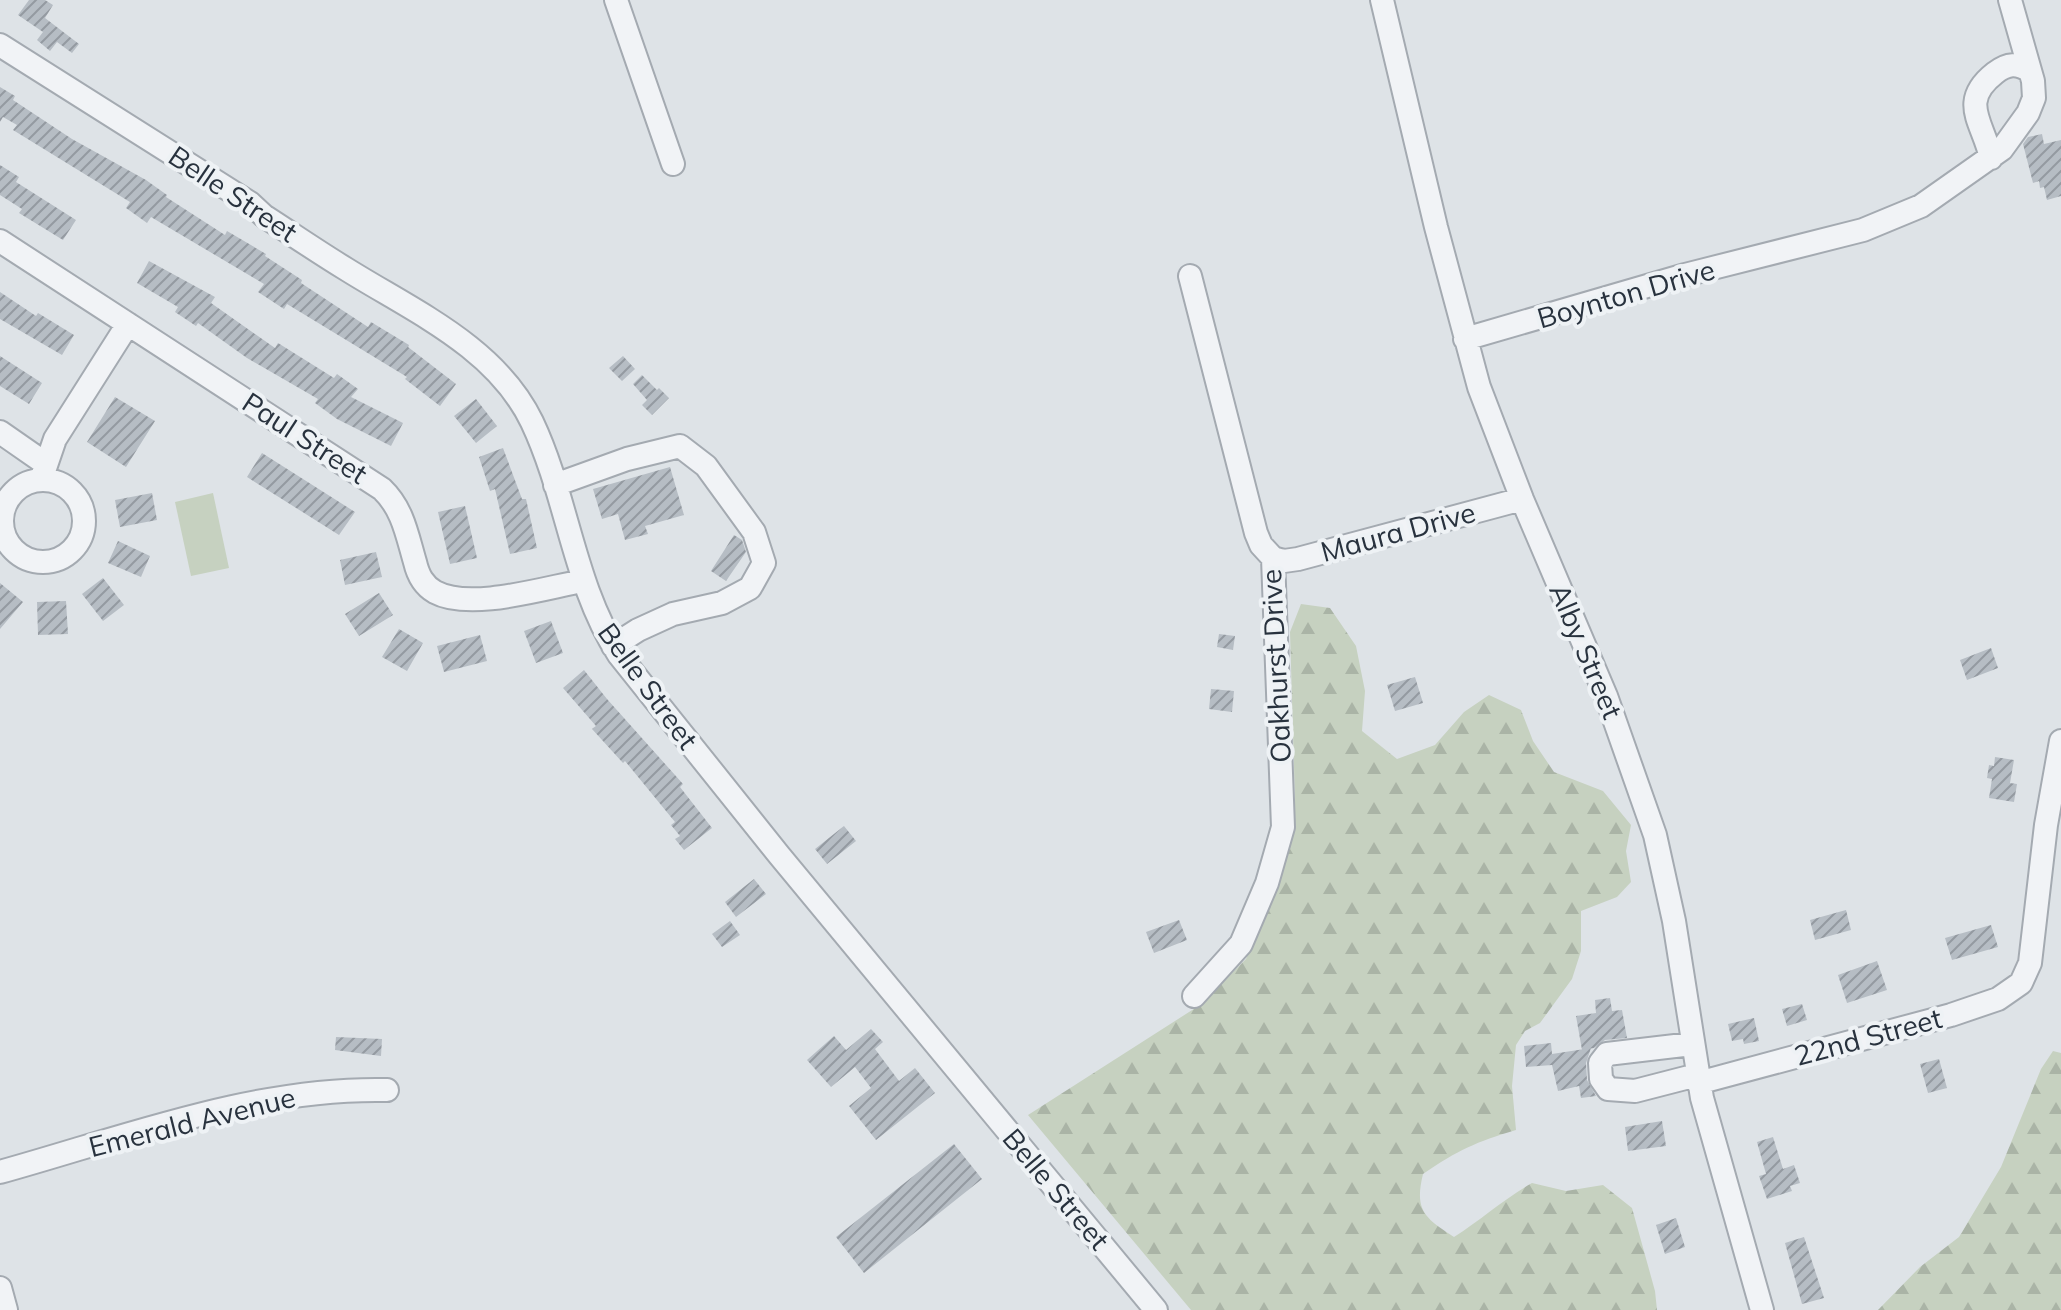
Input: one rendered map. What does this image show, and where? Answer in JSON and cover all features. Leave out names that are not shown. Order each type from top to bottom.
[{"type":"street","points":[[616,0],[673,164]]},
{"type":"street","name":"Alby Street","points":[[1382,0],[1465,339],[1491,420],[1606,696],[1655,835],[1674,921],[1698,1079],[1762,1310]]},
{"type":"street","name":"Boynton Drive","points":[[1465,339],[1891,221],[1921,206],[1991,158],[2010,140],[2028,113],[2034,98],[2030,71],[2010,0]]},
{"type":"street","name":"Belle Street","points":[[0,45],[250,203],[264,216],[464,344],[487,362],[519,400],[531,421],[555,485],[583,581],[613,646],[779,855],[1156,1310]]},
{"type":"street","points":[[1991,158],[1988,143],[1976,121],[1976,95],[1984,83],[2009,65],[2020,65],[2030,71]]},
{"type":"street","name":"Paul Street","points":[[0,241],[382,489],[398,508],[420,578],[435,592],[452,598],[476,599],[583,581]]},
{"type":"street","name":"Oakhurst Drive","points":[[1190,276],[1256,533],[1261,545],[1273,558],[1283,827],[1267,883],[1241,944],[1194,996]]},
{"type":"street","points":[[0,432],[44,472],[55,439],[128,324]]},
{"type":"street","points":[[555,485],[627,459],[680,446],[706,466],[754,532],[764,563],[750,588],[722,603],[673,614],[613,646]]},
{"type":"street","name":"Maura Drive","points":[[1273,558],[1284,561],[1298,559],[1522,499]]},
{"type":"street","name":"22nd Street","points":[[1692,1044],[1607,1054],[1600,1063],[1601,1079],[1608,1089],[1635,1091],[1698,1079],[1975,1007],[2012,991],[2027,972],[2046,825],[2061,741]]},
{"type":"street","name":"Emerald Avenue","points":[[0,1172],[235,1106],[324,1092],[387,1090]]},
{"type":"street","points":[[0,1288],[6,1310]]},
{"type":"green space","points":[[213,493],[229,568],[191,576],[175,502]]},
{"type":"green space","points":[[1301,604],[1330,608],[1356,646],[1365,691],[1362,731],[1397,759],[1435,745],[1464,712],[1489,695],[1521,710],[1533,741],[1554,772],[1603,791],[1631,825],[1626,851],[1631,882],[1617,897],[1581,911],[1581,951],[1572,979],[1540,1023],[1525,1031],[1516,1045],[1512,1086],[1516,1130],[1468,1148],[1423,1174],[1420,1197],[1429,1218],[1454,1237],[1532,1183],[1566,1191],[1603,1185],[1632,1208],[1655,1291],[1657,1310],[1191,1310],[1028,1115],[1200,1005],[1246,959],[1282,867],[1295,801],[1290,632]]},
{"type":"green space","points":[[2053,1051],[2061,1053],[2061,1310],[1878,1310],[1920,1267],[1959,1237],[2001,1167],[2041,1069]]},
{"type":"building","points":[[29,0],[45,0],[53,5],[45,18],[79,44],[72,53],[57,42],[50,51],[37,40],[43,32],[18,15]]},
{"type":"building","points":[[0,87],[15,96],[13,100],[72,139],[146,180],[166,197],[225,235],[227,231],[266,254],[302,280],[301,283],[368,327],[371,322],[409,345],[456,384],[440,406],[405,379],[407,377],[287,304],[284,309],[258,292],[264,284],[151,217],[147,223],[126,208],[130,202],[13,130],[17,125],[3,117],[0,122]]},
{"type":"building","points":[[2042,134],[2044,144],[2061,140],[2061,196],[2047,200],[2044,187],[2040,188],[2039,181],[2033,183],[2023,144],[2028,137]]},
{"type":"building","points":[[0,165],[19,177],[16,182],[76,220],[63,240],[19,213],[22,209],[0,195]]},
{"type":"building","points":[[149,261],[215,297],[211,303],[275,348],[278,343],[334,378],[337,374],[358,389],[351,397],[403,423],[391,446],[337,419],[315,403],[318,399],[247,358],[198,323],[196,326],[175,312],[178,307],[137,283]]},
{"type":"building","points":[[0,292],[36,316],[38,313],[74,335],[62,355],[0,319]]},
{"type":"building","points":[[0,356],[42,383],[29,404],[0,386]]},
{"type":"building","points":[[623,356],[635,369],[622,381],[609,368]]},
{"type":"building","points":[[642,375],[669,398],[652,415],[642,405],[647,400],[633,384]]},
{"type":"building","points":[[115,397],[155,421],[126,467],[87,442]]},
{"type":"building","points":[[476,399],[497,426],[476,443],[454,416]]},
{"type":"building","points":[[503,448],[522,499],[526,499],[537,548],[510,554],[495,489],[490,491],[479,457]]},
{"type":"building","points":[[262,453],[355,512],[339,535],[247,477]]},
{"type":"building","points":[[670,467],[684,515],[645,526],[648,534],[625,540],[618,514],[602,519],[593,489]]},
{"type":"building","points":[[152,493],[157,520],[120,527],[115,500]]},
{"type":"building","points":[[465,506],[477,558],[450,564],[438,512]]},
{"type":"building","points":[[734,535],[742,540],[746,552],[726,581],[711,571]]},
{"type":"building","points":[[118,541],[150,556],[141,577],[108,563]]},
{"type":"building","points":[[376,552],[382,577],[345,585],[340,560]]},
{"type":"building","points":[[103,578],[124,605],[103,621],[82,594]]},
{"type":"building","points":[[0,583],[23,602],[0,629]]},
{"type":"building","points":[[379,593],[393,615],[359,636],[345,614]]},
{"type":"building","points":[[66,601],[68,634],[38,635],[37,602]]},
{"type":"building","points":[[551,621],[563,653],[536,663],[524,631]]},
{"type":"building","points":[[399,629],[423,643],[407,671],[382,657]]},
{"type":"building","points":[[1219,634],[1235,636],[1233,650],[1217,647]]},
{"type":"building","points":[[480,635],[487,661],[444,672],[437,646]]},
{"type":"building","points":[[1991,648],[1998,668],[1967,680],[1960,660]]},
{"type":"building","points":[[584,670],[683,784],[680,787],[712,828],[684,850],[675,839],[680,836],[671,825],[675,822],[625,761],[623,763],[592,729],[596,726],[563,688]]},
{"type":"building","points":[[1415,677],[1423,703],[1395,711],[1387,685]]},
{"type":"building","points":[[1211,689],[1234,691],[1232,712],[1209,709]]},
{"type":"building","points":[[1995,757],[2014,760],[2010,783],[2017,784],[2014,802],[1989,798],[1992,779],[1987,778],[1989,765],[1994,766]]},
{"type":"building","points":[[844,826],[856,841],[827,864],[815,849]]},
{"type":"building","points":[[754,879],[766,894],[736,917],[725,902]]},
{"type":"building","points":[[1846,910],[1851,930],[1815,940],[1810,920]]},
{"type":"building","points":[[1179,920],[1187,940],[1154,953],[1146,932]]},
{"type":"building","points":[[730,921],[740,935],[722,947],[712,934]]},
{"type":"building","points":[[1991,925],[1998,947],[1952,960],[1945,938]]},
{"type":"building","points":[[1877,961],[1887,990],[1847,1003],[1838,975]]},
{"type":"building","points":[[1610,998],[1612,1011],[1622,1010],[1627,1038],[1605,1040],[1594,1048],[1582,1050],[1576,1016],[1596,1013],[1595,1000]]},
{"type":"building","points":[[1802,1004],[1807,1020],[1787,1026],[1782,1009]]},
{"type":"building","points":[[1754,1018],[1759,1041],[1744,1044],[1743,1039],[1732,1041],[1728,1024]]},
{"type":"building","points":[[871,1029],[883,1042],[875,1049],[899,1081],[915,1068],[935,1093],[876,1140],[849,1106],[871,1088],[855,1067],[831,1087],[807,1060],[834,1036],[846,1050]]},
{"type":"building","points":[[336,1037],[382,1039],[381,1056],[335,1050]]},
{"type":"building","points":[[1551,1043],[1552,1054],[1591,1048],[1586,1063],[1587,1080],[1596,1096],[1581,1098],[1579,1086],[1558,1091],[1552,1065],[1526,1067],[1524,1046]]},
{"type":"building","points":[[1939,1059],[1947,1088],[1928,1093],[1920,1064]]},
{"type":"building","points":[[1662,1121],[1666,1146],[1628,1151],[1625,1127]]},
{"type":"building","points":[[1773,1137],[1783,1169],[1794,1165],[1800,1183],[1790,1186],[1792,1191],[1767,1199],[1759,1176],[1766,1174],[1757,1142]]},
{"type":"building","points":[[954,1144],[982,1179],[864,1273],[836,1237]]},
{"type":"building","points":[[1676,1218],[1685,1247],[1665,1254],[1656,1225]]},
{"type":"building","points":[[1804,1237],[1824,1298],[1802,1304],[1785,1243]]}]
